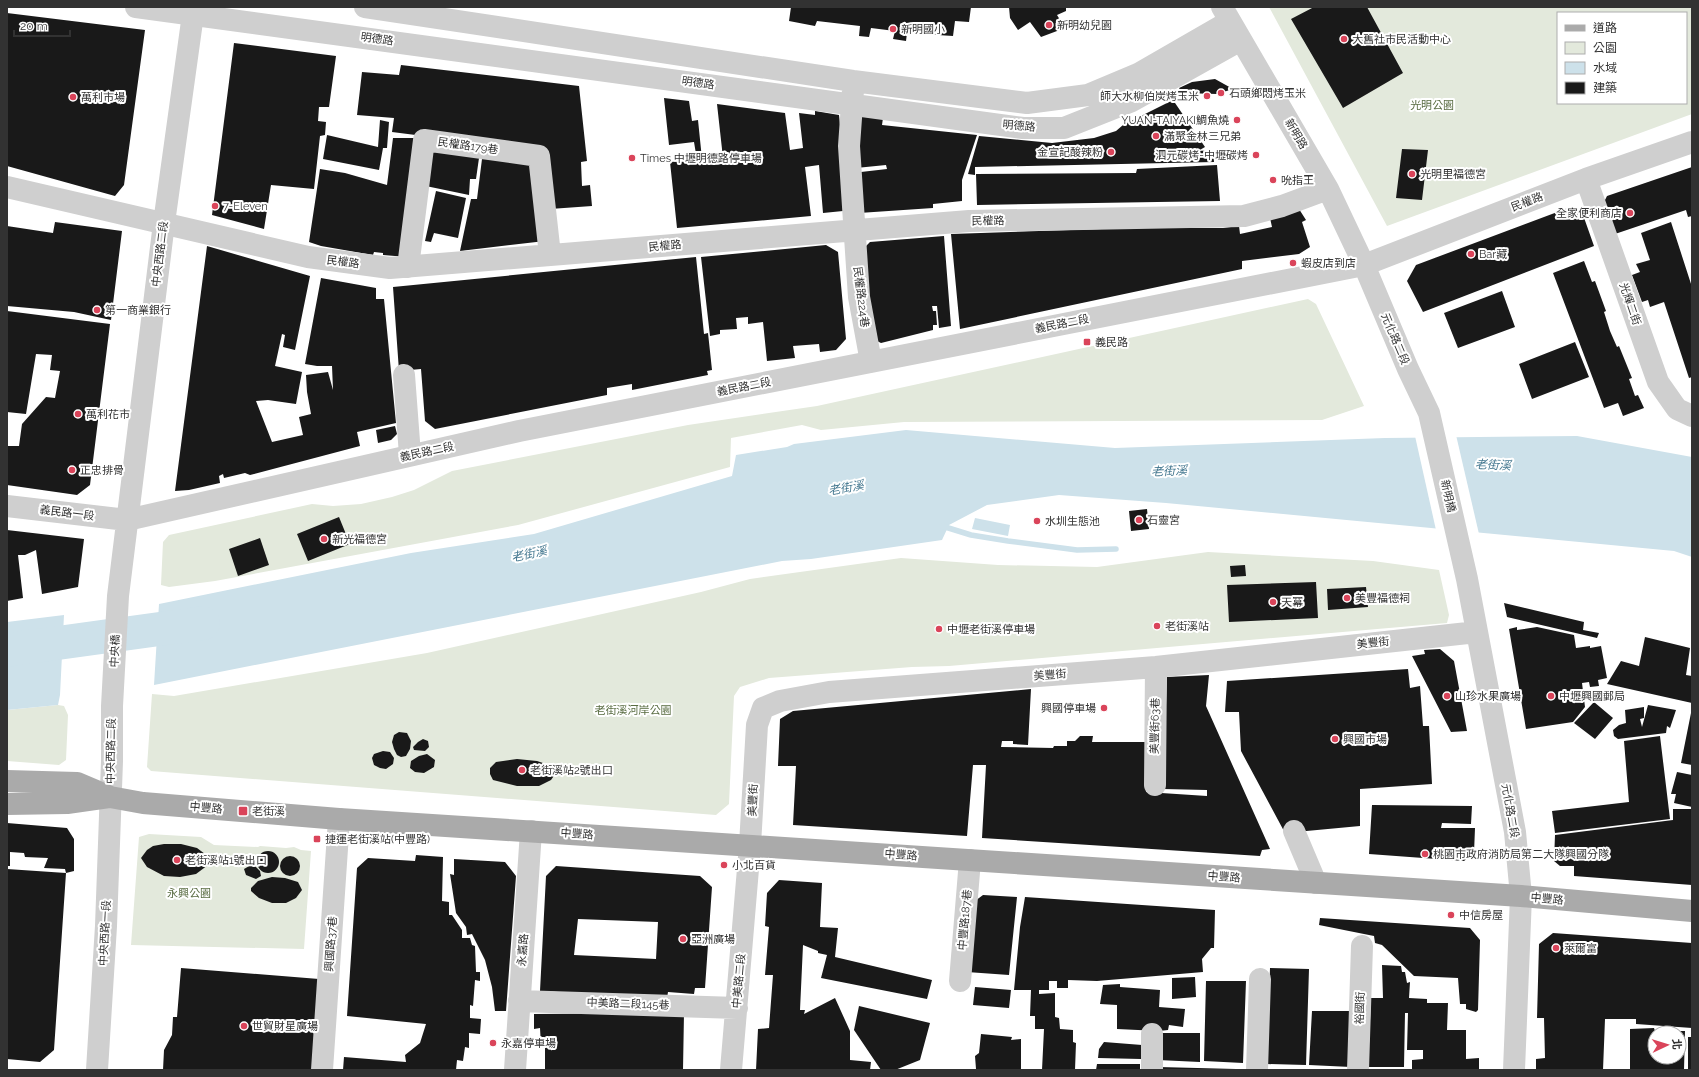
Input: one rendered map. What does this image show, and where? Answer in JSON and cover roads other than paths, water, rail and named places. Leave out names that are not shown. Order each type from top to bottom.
[{"type":"main road","name":"中豐路","points":[[7,781],[77,783],[110,797],[143,803],[339,819],[1521,896],[1692,911]]},
{"type":"main road","name":"中豐路","points":[[7,804],[67,803],[110,797]]},
{"type":"street","name":"明德路","points":[[136,7],[194,11],[1023,128],[1064,128],[1132,101],[1241,40]]},
{"type":"street","points":[[365,7],[853,81],[1027,103],[1088,95],[1138,74],[1226,14]]},
{"type":"street","name":"中央西路二段","points":[[118,596],[164,223],[194,11]]},
{"type":"street","name":"新明路","points":[[1226,14],[1328,189],[1364,265]]},
{"type":"street","name":"民權路224巷","points":[[853,81],[849,146],[854,231],[859,297],[871,362]]},
{"type":"street","name":"民權路179巷","points":[[408,267],[424,140],[538,156],[550,255]]},
{"type":"street","name":"民權路","points":[[1364,265],[1586,179],[1692,142]]},
{"type":"street","name":"光輝二街","points":[[1586,179],[1658,382],[1677,409],[1692,416]]},
{"type":"street","name":"民權路","points":[[7,187],[308,258],[390,268],[969,221],[1244,216],[1282,206],[1328,189]]},
{"type":"street","name":"義民路二段","points":[[127,520],[519,431],[1364,265]]},
{"type":"street","name":"元化路二段","points":[[1364,265],[1408,370],[1429,413]]},
{"type":"street","points":[[404,375],[410,455]]},
{"type":"street","name":"新明橋","points":[[1429,413],[1467,579]]},
{"type":"street","name":"義民路一段","points":[[7,506],[127,520]]},
{"type":"street","name":"元化路二段","points":[[1467,579],[1515,832],[1521,896],[1514,1070]]},
{"type":"street","name":"中央橋","points":[[112,706],[118,596]]},
{"type":"street","name":"美豐街","points":[[750,845],[757,725],[763,708],[780,701],[829,692],[1156,667],[1477,632]]},
{"type":"street","name":"美豐街63巷","points":[[1155,784],[1156,667]]},
{"type":"street","name":"中央西路二段","points":[[110,797],[112,761],[112,706]]},
{"type":"street","name":"中央西路一段","points":[[97,1070],[106,926],[110,797]]},
{"type":"street","name":"興國路37巷","points":[[322,1070],[339,819]]},
{"type":"street","name":"永嘉路","points":[[514,1070],[531,831]]},
{"type":"street","points":[[1294,831],[1316,883]]},
{"type":"street","name":"中美路二段","points":[[731,1070],[750,845]]},
{"type":"street","name":"中豐路187巷","points":[[960,980],[970,860]]},
{"type":"street","name":"裕國街","points":[[1358,1070],[1362,946]]},
{"type":"street","points":[[1257,1070],[1260,979]]},
{"type":"street","name":"中美路二段145巷","points":[[519,1001],[737,1008]]},
{"type":"street","points":[[1152,1034],[1152,1070]]},
{"type":"water","points":[[906,430],[1115,448],[1385,438],[1577,436],[1692,457],[1692,557],[1674,551],[1166,503],[1059,495],[987,505],[949,525],[942,540],[811,559],[782,561],[154,685],[159,604],[411,553],[534,534],[732,476],[736,455],[787,447],[794,444]]},
{"type":"water","points":[[975,518],[1010,525],[1008,536],[972,529]]},
{"type":"water","points":[[64,615],[60,695],[58,705],[7,710],[7,622]]},
{"type":"waterway","points":[[942,526],[971,535],[1008,541],[1077,550],[1116,549]]},
{"type":"waterway","name":"老街溪","points":[[7,650],[203,623]]},
{"type":"place","name":"新明幼兒園","points":[[1049,25]]},
{"type":"place","name":"新明國小","points":[[893,29]]},
{"type":"place","name":"大舊社市民活動中心","points":[[1344,39]]},
{"type":"place","name":"石頭鄉悶烤玉米","points":[[1221,93]]},
{"type":"place","name":"師大水柳伯炭烤玉米","points":[[1207,96]]},
{"type":"place","name":"萬利市場","points":[[73,97]]},
{"type":"place","name":"YUAN-TAIYAKI鯛魚燒","points":[[1237,120]]},
{"type":"place","name":"滿聚金林三兄弟","points":[[1156,136]]},
{"type":"place","name":"金宣記酸辣粉","points":[[1111,152]]},
{"type":"place","name":"泗元碳烤-中壢碳烤","points":[[1256,155]]},
{"type":"place","name":"Times 中壢明德路停車場","points":[[632,158]]},
{"type":"place","name":"光明里福德宮","points":[[1412,174]]},
{"type":"place","name":"吮指王","points":[[1273,180]]},
{"type":"place","name":"7-Eleven","points":[[215,206]]},
{"type":"place","name":"全家便利商店","points":[[1630,213]]},
{"type":"place","name":"Bar藏","points":[[1471,254]]},
{"type":"place","name":"蝦皮店到店","points":[[1293,263]]},
{"type":"place","name":"第一商業銀行","points":[[97,310]]},
{"type":"place","name":"義民路","points":[[1087,342]]},
{"type":"place","name":"萬利花市","points":[[78,414]]},
{"type":"place","name":"正忠排骨","points":[[72,470]]},
{"type":"place","name":"石靈宮","points":[[1139,520]]},
{"type":"place","name":"水圳生態池","points":[[1037,521]]},
{"type":"place","name":"新光福德宮","points":[[324,539]]},
{"type":"place","name":"美豐福德祠","points":[[1347,598]]},
{"type":"place","name":"天冪","points":[[1273,602]]},
{"type":"place","name":"老街溪站","points":[[1157,626]]},
{"type":"place","name":"中壢老街溪停車場","points":[[939,629]]},
{"type":"place","name":"山珍水果廣場","points":[[1447,696]]},
{"type":"place","name":"中壢興國郵局","points":[[1551,696]]},
{"type":"place","name":"興國停車場","points":[[1104,708]]},
{"type":"place","name":"興國市場","points":[[1335,739]]},
{"type":"place","name":"老街溪站2號出口","points":[[522,770]]},
{"type":"place","name":"老街溪","points":[[243,811]]},
{"type":"place","name":"捷運老街溪站(中豐路)","points":[[317,839]]},
{"type":"place","name":"桃園市政府消防局第二大隊興國分隊","points":[[1425,854]]},
{"type":"place","name":"老街溪站1號出口","points":[[177,860]]},
{"type":"place","name":"小北百貨","points":[[724,865]]},
{"type":"place","name":"中信房屋","points":[[1451,915]]},
{"type":"place","name":"亞洲廣場","points":[[683,939]]},
{"type":"place","name":"萊爾富","points":[[1556,948]]},
{"type":"place","name":"世貿財星廣場","points":[[244,1026]]},
{"type":"place","name":"永嘉停車場","points":[[493,1043]]},
{"type":"park label","name":"光明公園","points":[[1432,105]]},
{"type":"park label","name":"老街溪河岸公園","points":[[633,710]]},
{"type":"park label","name":"永興公園","points":[[189,893]]}]
